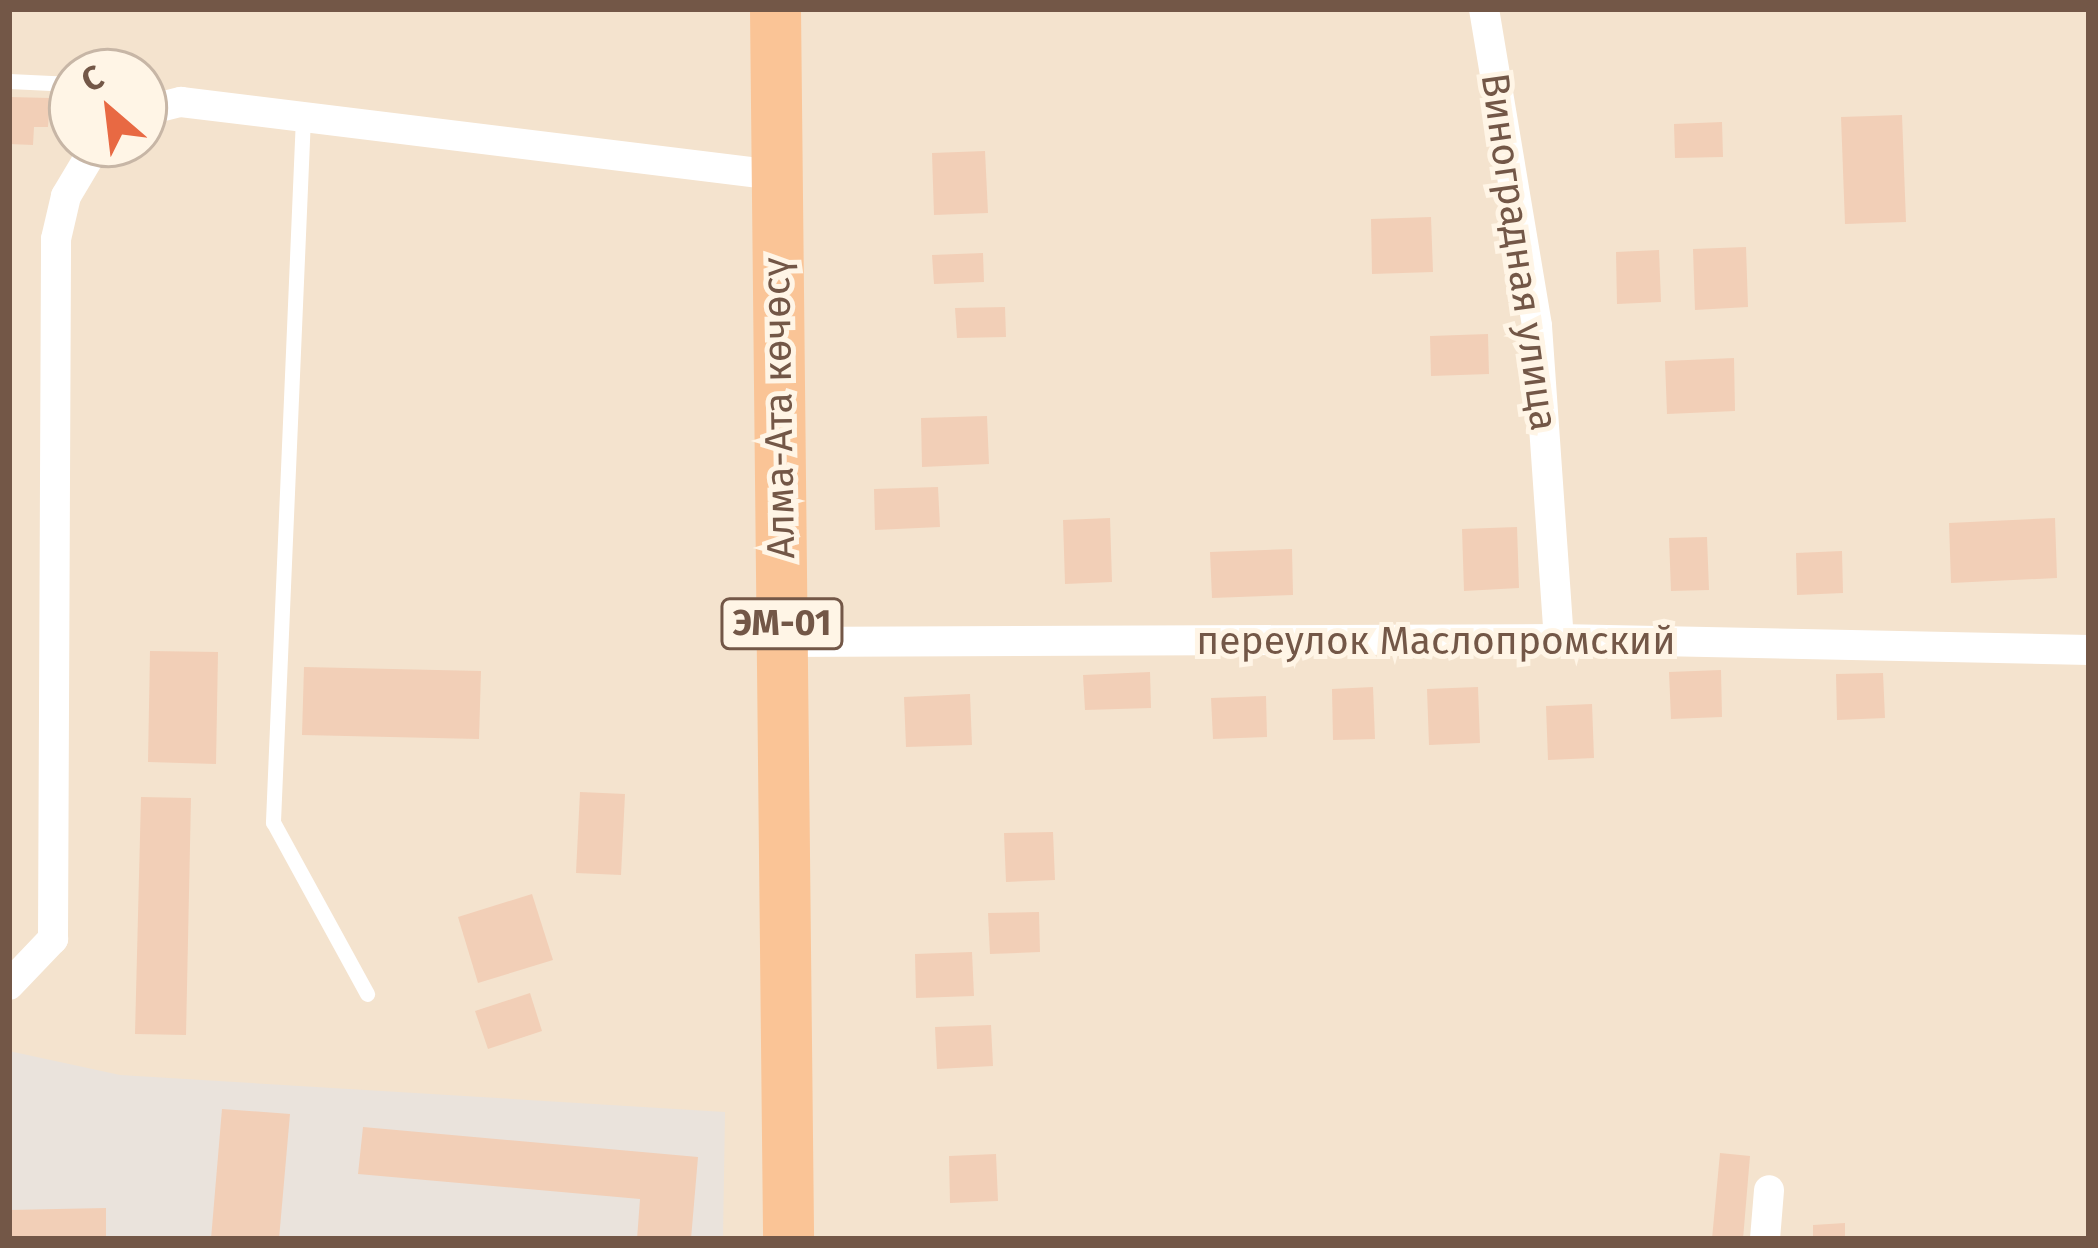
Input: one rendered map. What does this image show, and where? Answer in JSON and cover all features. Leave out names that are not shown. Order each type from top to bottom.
[{"type":"highway","name":"Алма-Ата көчөсү","points":[[775,9],[788,1239]]},
{"type":"street","name":"Виноградная улица","points":[[1484,9],[1537,326],[1559,639]]},
{"type":"street","points":[[168,105],[181,102],[775,175]]},
{"type":"street","points":[[9,985],[53,939],[56,239],[66,196],[83,168]]},
{"type":"street","name":"переулок Маслопромский","points":[[782,642],[1559,639],[2089,650]]},
{"type":"street","points":[[1766,1239],[1769,1190]]},
{"type":"lane","points":[[9,81],[48,83]]},
{"type":"lane","points":[[303,117],[273,822],[367,994]]},
{"type":"shaded area","points":[[9,9],[2089,9],[2089,1239],[9,1239]]},
{"type":"shaded area","points":[[9,1051],[120,1075],[725,1112],[723,1239],[9,1239]]},
{"type":"building","points":[[9,97],[48,98],[48,127],[34,127],[33,145],[9,144]]},
{"type":"building","points":[[1902,115],[1906,222],[1845,224],[1841,117]]},
{"type":"building","points":[[1722,122],[1723,157],[1675,158],[1674,124]]},
{"type":"building","points":[[985,151],[988,213],[934,215],[932,153]]},
{"type":"building","points":[[1431,217],[1433,272],[1372,274],[1371,219]]},
{"type":"building","points":[[1746,247],[1748,307],[1695,310],[1693,249]]},
{"type":"building","points":[[1659,250],[1661,302],[1617,304],[1616,252]]},
{"type":"building","points":[[983,253],[984,282],[934,284],[932,255]]},
{"type":"building","points":[[1005,307],[1006,337],[957,338],[955,308]]},
{"type":"building","points":[[1488,334],[1489,374],[1431,376],[1430,336]]},
{"type":"building","points":[[1734,358],[1735,411],[1667,414],[1665,361]]},
{"type":"building","points":[[987,416],[989,464],[922,467],[921,418]]},
{"type":"building","points":[[938,487],[940,527],[875,530],[874,489]]},
{"type":"building","points":[[1110,518],[1112,582],[1065,584],[1063,520]]},
{"type":"building","points":[[2055,518],[2057,578],[1951,583],[1949,523]]},
{"type":"building","points":[[1517,527],[1519,588],[1464,591],[1462,529]]},
{"type":"building","points":[[1707,537],[1709,590],[1671,591],[1669,538]]},
{"type":"building","points":[[1292,549],[1293,595],[1212,598],[1210,552]]},
{"type":"building","points":[[1842,551],[1843,593],[1797,595],[1796,553]]},
{"type":"building","points":[[150,651],[218,652],[216,764],[148,762]]},
{"type":"building","points":[[304,667],[481,671],[479,739],[302,735]]},
{"type":"building","points":[[1721,670],[1722,717],[1671,719],[1669,672]]},
{"type":"building","points":[[1150,672],[1151,708],[1085,710],[1083,675]]},
{"type":"building","points":[[1883,673],[1885,718],[1837,720],[1836,674]]},
{"type":"building","points":[[1373,687],[1375,739],[1333,740],[1332,689]]},
{"type":"building","points":[[1478,687],[1480,743],[1429,745],[1427,689]]},
{"type":"building","points":[[970,694],[972,745],[906,747],[904,697]]},
{"type":"building","points":[[1266,696],[1267,737],[1213,739],[1211,698]]},
{"type":"building","points":[[1592,704],[1594,758],[1548,760],[1546,706]]},
{"type":"building","points":[[580,792],[625,794],[621,875],[576,873]]},
{"type":"building","points":[[141,797],[191,798],[186,1035],[135,1034]]},
{"type":"building","points":[[1053,832],[1055,880],[1006,882],[1004,833]]},
{"type":"building","points":[[532,894],[553,960],[478,983],[458,917]]},
{"type":"building","points":[[1039,912],[1040,952],[990,954],[988,913]]},
{"type":"building","points":[[972,952],[974,996],[916,998],[915,954]]},
{"type":"building","points":[[530,993],[542,1031],[488,1049],[475,1011]]},
{"type":"building","points":[[991,1025],[993,1066],[937,1069],[935,1027]]},
{"type":"building","points":[[222,1109],[290,1114],[279,1239],[211,1239]]},
{"type":"building","points":[[363,1127],[698,1157],[691,1239],[637,1239],[640,1199],[358,1174]]},
{"type":"building","points":[[1720,1153],[1750,1156],[1743,1239],[1712,1239]]},
{"type":"building","points":[[996,1154],[998,1201],[950,1203],[949,1156]]},
{"type":"building","points":[[106,1208],[106,1239],[9,1239],[9,1210]]},
{"type":"building","points":[[1845,1223],[1845,1239],[1813,1239],[1813,1225]]}]
